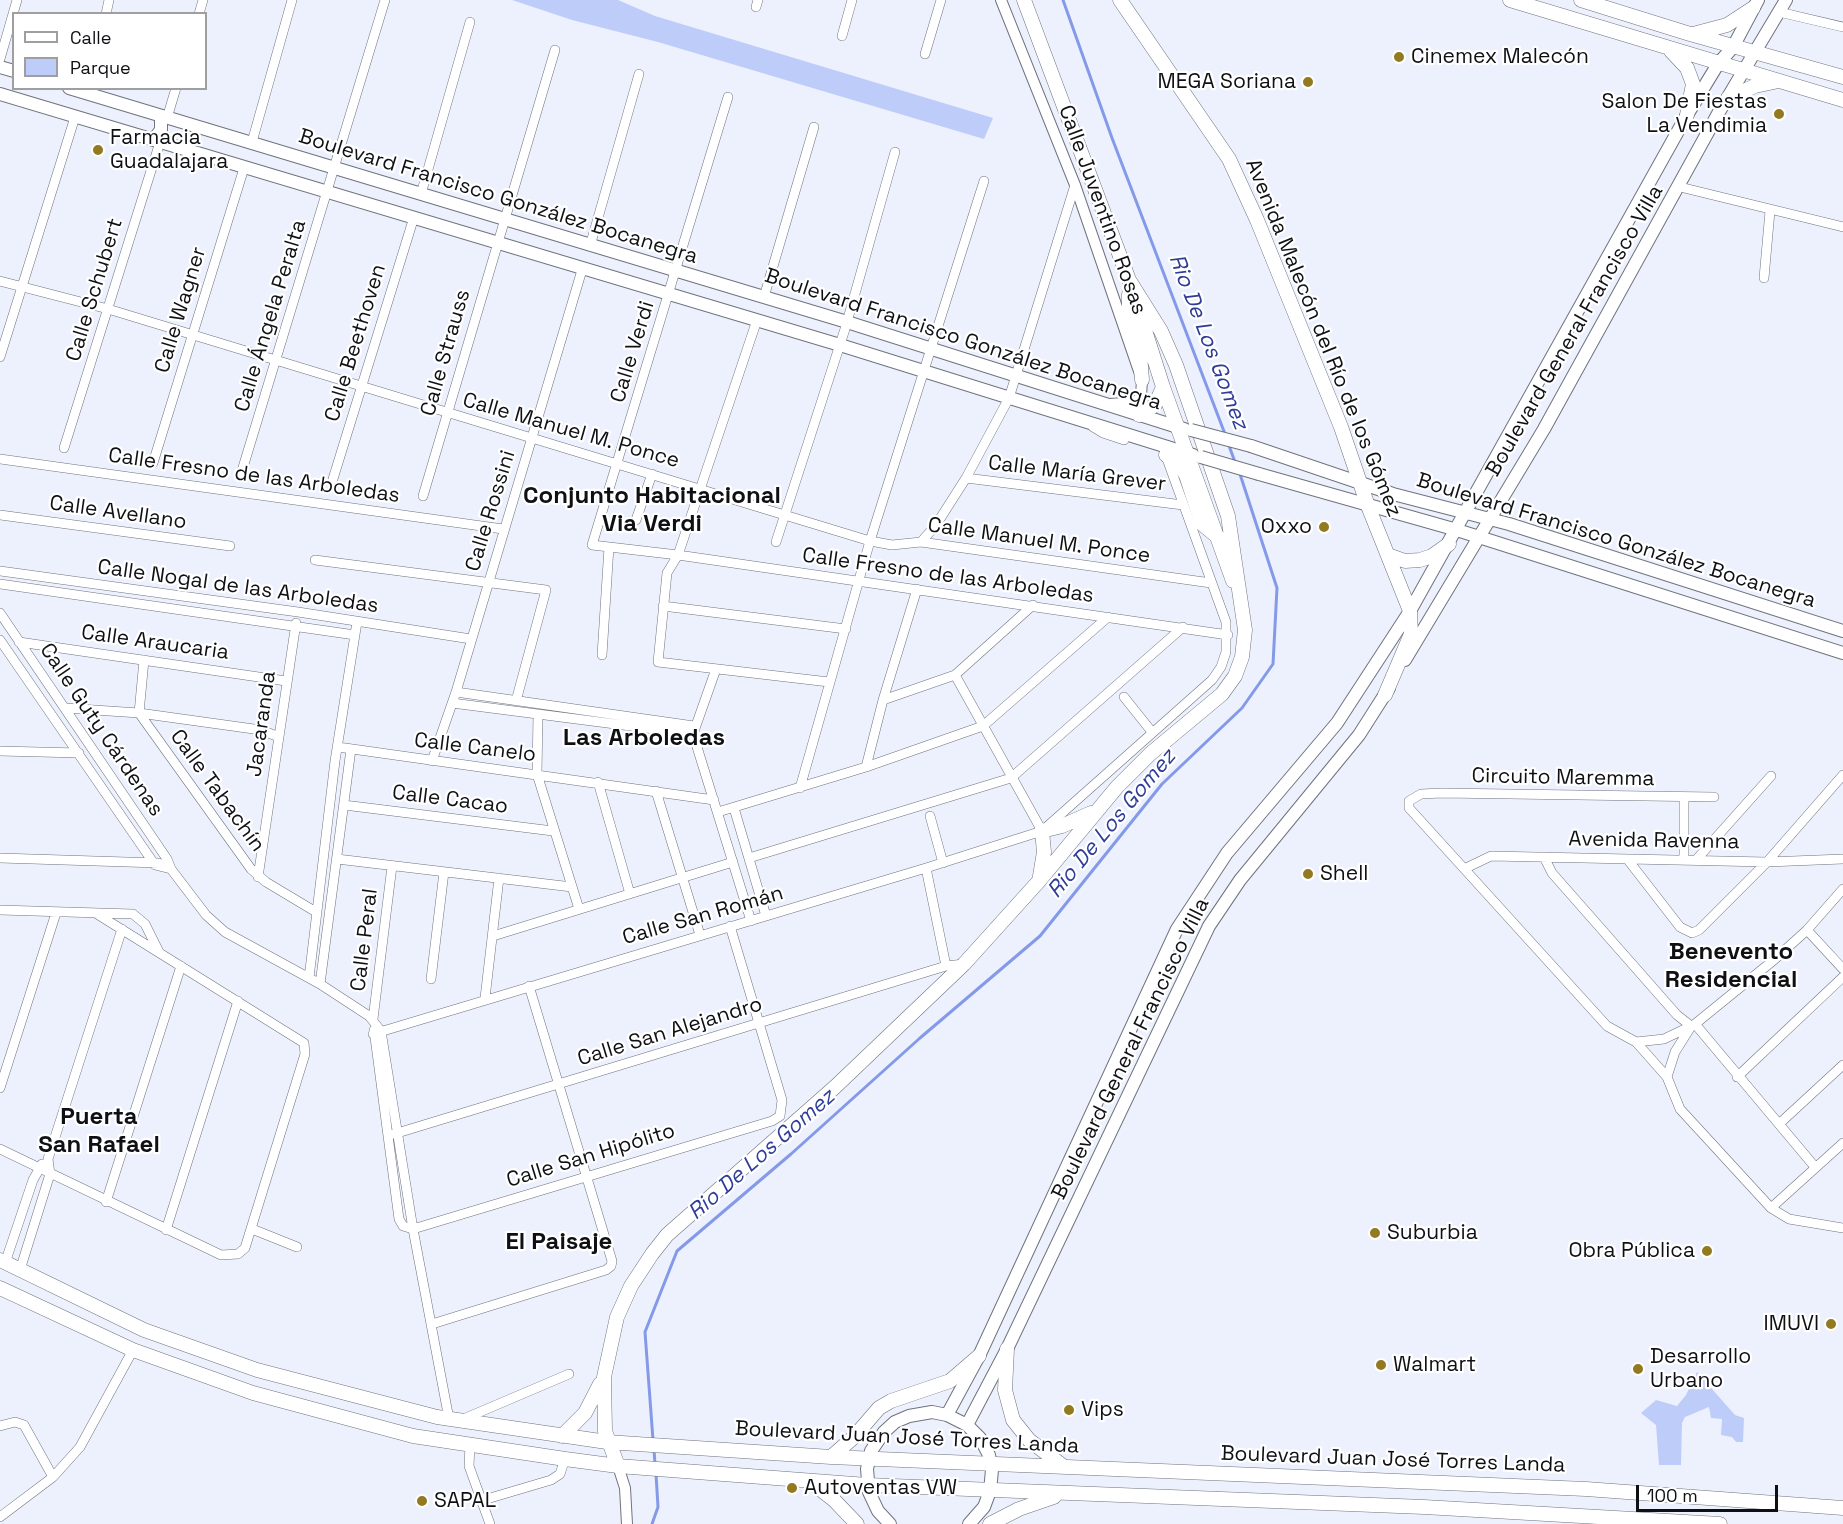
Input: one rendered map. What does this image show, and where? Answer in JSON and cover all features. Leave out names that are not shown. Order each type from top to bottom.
[{"type":"main road","points":[[1024,0],[1129,280],[1163,387],[1185,429],[1243,614]]},
{"type":"main road","name":"Avenida Malecón del Río de los Gómez","points":[[1122,0],[1212,131],[1243,188],[1341,428],[1368,506],[1410,611]]},
{"type":"main road","points":[[1510,0],[1843,100]]},
{"type":"main road","points":[[1581,0],[1733,47],[1843,77]]},
{"type":"main road","name":"Boulevard General Francisco Villa","points":[[967,1425],[1007,1349],[1209,926],[1240,880],[1359,735],[1384,695],[1544,429],[1728,98],[1757,53],[1786,0]]},
{"type":"main road","points":[[1690,34],[1727,25],[1755,4]]},
{"type":"main road","name":"Boulevard General Francisco Villa","points":[[947,1415],[978,1356],[1177,929],[1227,853],[1337,723],[1410,611],[1467,514],[1484,477],[1687,116],[1718,64],[1733,47],[1755,4]]},
{"type":"main road","points":[[1665,47],[1677,56],[1690,76],[1693,89],[1687,116]]},
{"type":"main road","points":[[1728,98],[1755,86],[1777,81]]},
{"type":"main road","name":"Boulevard Francisco González Bocanegra","points":[[83,91],[675,272],[847,322],[1101,404],[1251,446],[1360,483],[1509,524],[1843,631]]},
{"type":"main road","name":"Boulevard Francisco González Bocanegra","points":[[0,94],[244,168],[327,190],[669,296],[840,345],[1194,455],[1457,530],[1843,653]]},
{"type":"main road","points":[[156,141],[164,117]]},
{"type":"main road","points":[[1129,280],[1129,312],[1142,363],[1142,380]]},
{"type":"main road","points":[[618,1466],[608,1442],[603,1411],[604,1377],[612,1334],[623,1301],[641,1269],[668,1235],[835,1087],[964,964],[1039,881],[1096,810],[1150,754],[1222,694],[1235,676],[1245,643],[1243,614],[1228,516],[1169,346],[1129,280]]},
{"type":"main road","points":[[1139,415],[1155,405],[1163,387]]},
{"type":"main road","points":[[1166,455],[1178,463],[1186,475],[1202,524],[1219,538]]},
{"type":"main road","points":[[1501,498],[1509,524]]},
{"type":"main road","points":[[1388,555],[1399,560],[1412,561],[1432,556],[1449,544]]},
{"type":"main road","points":[[1384,695],[1408,643],[1412,627],[1410,611]]},
{"type":"main road","points":[[1039,881],[1043,863],[1042,831],[1072,822],[1096,810]]},
{"type":"main road","name":"Boulevard Juan José Torres Landa","points":[[2,1262],[144,1330],[199,1352],[292,1380],[454,1420],[562,1436],[630,1444],[831,1457],[1598,1490],[1843,1508]]},
{"type":"main road","points":[[0,1287],[133,1350],[264,1396],[394,1432],[565,1460],[635,1468],[867,1485],[1447,1509],[1720,1524]]},
{"type":"main road","points":[[1007,1349],[1005,1390],[1013,1420],[1029,1440],[1063,1466]]},
{"type":"main road","points":[[831,1457],[854,1437],[879,1408],[891,1401],[950,1381],[978,1356]]},
{"type":"main road","points":[[562,1436],[585,1413],[604,1377]]},
{"type":"main road","points":[[884,1524],[867,1485],[868,1458],[884,1432],[902,1418],[924,1413],[947,1415],[967,1425],[980,1438],[991,1464],[990,1491],[984,1507],[969,1524]]},
{"type":"main road","points":[[809,1481],[834,1500],[857,1524]]},
{"type":"main road","points":[[990,1524],[1019,1509],[1067,1494]]},
{"type":"main road","points":[[878,1511],[890,1524]]},
{"type":"street","points":[[252,142],[292,0]]},
{"type":"street","name":"Calle Ángela Peralta","points":[[241,474],[386,0]]},
{"type":"street","points":[[842,36],[852,0]]},
{"type":"street","points":[[925,54],[941,0]]},
{"type":"street","name":"Calle Juventino Rosas","points":[[1001,0],[1075,185],[1142,380]]},
{"type":"street","points":[[1779,12],[1843,27]]},
{"type":"street","points":[[0,59],[12,17]]},
{"type":"street","points":[[421,194],[470,22]]},
{"type":"street","name":"Calle Strauss","points":[[423,496],[555,50]]},
{"type":"street","points":[[590,246],[639,74]]},
{"type":"street","points":[[164,117],[175,90]]},
{"type":"street","name":"Calle Verdi","points":[[592,545],[728,97]]},
{"type":"street","points":[[0,357],[75,117]]},
{"type":"street","points":[[764,297],[814,127]]},
{"type":"street","name":"Calle Schubert","points":[[64,448],[108,309],[156,141]]},
{"type":"street","points":[[776,542],[840,345],[895,152]]},
{"type":"street","name":"Calle Wagner","points":[[153,463],[244,168]]},
{"type":"street","points":[[800,788],[870,541],[984,181]]},
{"type":"street","points":[[921,542],[936,525],[966,478],[1009,398],[1075,185]]},
{"type":"street","points":[[1680,187],[1770,211],[1843,227]]},
{"type":"street","points":[[1764,278],[1770,211]]},
{"type":"street","name":"Calle Beethoven","points":[[333,479],[414,217]]},
{"type":"street","name":"Calle Rossini","points":[[432,761],[456,692],[582,270]]},
{"type":"street","name":"Calle Manuel M. Ponce","points":[[0,281],[108,309],[447,414],[786,513],[870,541],[892,545],[921,542],[1211,583]]},
{"type":"street","points":[[757,320],[678,555],[667,573],[658,662],[829,682]]},
{"type":"street","points":[[1101,404],[1136,402],[1141,396],[1142,380]]},
{"type":"street","name":"Boulevard Francisco González Bocanegra","points":[[1090,422],[1103,434],[1160,450],[1166,455]]},
{"type":"street","points":[[955,675],[1042,831],[1212,680],[1221,667],[1228,635],[1226,622],[1166,455]]},
{"type":"street","name":"Calle Fresno de las Arboledas","points":[[0,459],[503,529]]},
{"type":"street","points":[[636,520],[652,474]]},
{"type":"street","name":"Calle María Grever","points":[[966,478],[1183,505]]},
{"type":"street","name":"Calle Avellano","points":[[0,515],[230,546]]},
{"type":"street","name":"Calle Fresno de las Arboledas","points":[[592,545],[1033,605],[1228,635]]},
{"type":"street","points":[[602,656],[609,547]]},
{"type":"street","points":[[315,560],[546,590],[516,701]]},
{"type":"street","name":"Calle Nogal de las Arboledas","points":[[0,572],[298,612],[471,639]]},
{"type":"street","name":"Calle Nogal de las Arboledas","points":[[0,584],[355,635]]},
{"type":"street","points":[[866,767],[883,700],[917,590]]},
{"type":"street","points":[[883,700],[955,675],[1033,605]]},
{"type":"street","points":[[663,606],[846,629]]},
{"type":"street","name":"Jacaranda","points":[[258,877],[298,612]]},
{"type":"street","name":"Calle Guty Cárdenas","points":[[0,613],[167,859],[171,869],[215,924],[321,984],[375,1027]]},
{"type":"street","points":[[718,812],[866,767],[983,726],[1108,617]]},
{"type":"street","points":[[309,978],[338,747],[357,622]]},
{"type":"street","points":[[749,858],[1011,778],[1183,627]]},
{"type":"street","name":"Calle Guty Cárdenas","points":[[0,640],[155,864]]},
{"type":"street","name":"Calle Araucaria","points":[[19,642],[286,681]]},
{"type":"street","points":[[139,713],[144,660]]},
{"type":"street","points":[[716,669],[693,730],[751,921]]},
{"type":"street","points":[[456,692],[693,730]]},
{"type":"street","points":[[1124,696],[1152,732]]},
{"type":"street","points":[[452,703],[693,730]]},
{"type":"street","points":[[65,708],[139,713],[261,730],[279,737]]},
{"type":"street","name":"Calle Tabachín","points":[[139,713],[258,877],[316,912]]},
{"type":"street","points":[[538,714],[537,774],[579,909]]},
{"type":"street","name":"Calle Canelo","points":[[338,747],[714,800]]},
{"type":"street","points":[[321,984],[351,749]]},
{"type":"street","points":[[0,751],[79,753]]},
{"type":"street","points":[[1628,860],[1680,927],[1692,933],[1704,927],[1767,862],[1843,775]]},
{"type":"street","points":[[1696,860],[1771,776]]},
{"type":"street","points":[[598,783],[630,894]]},
{"type":"street","points":[[656,791],[700,935]]},
{"type":"street","name":"Circuito Maremma","points":[[1466,868],[1409,808],[1409,801],[1421,794],[1442,793],[1714,797]]},
{"type":"street","name":"Circuito Maremma","points":[[1684,798],[1684,860]]},
{"type":"street","name":"Calle Cacao","points":[[344,805],[553,831]]},
{"type":"street","points":[[734,808],[766,916]]},
{"type":"street","points":[[930,816],[943,863]]},
{"type":"street","name":"Calle San Román","points":[[375,1027],[529,986],[751,921],[1042,831]]},
{"type":"street","name":"Avenida Ravenna","points":[[1466,868],[1491,856],[1767,862],[1843,859]]},
{"type":"street","points":[[1544,857],[1552,873],[1677,1015],[1693,1025],[1815,1167]]},
{"type":"street","points":[[0,858],[155,864],[171,869]]},
{"type":"street","points":[[155,864],[167,859]]},
{"type":"street","points":[[337,859],[572,887]]},
{"type":"street","points":[[493,936],[733,862]]},
{"type":"street","name":"Calle Peral","points":[[375,1027],[392,866]]},
{"type":"street","points":[[926,868],[946,966]]},
{"type":"street","points":[[1466,868],[1607,1026],[1636,1042],[1667,1077],[1680,1108],[1772,1208],[1789,1219],[1843,1228]]},
{"type":"street","points":[[431,979],[444,872]]},
{"type":"street","points":[[485,998],[499,878]]},
{"type":"street","points":[[1636,1042],[1664,1039],[1693,1025],[1807,930],[1843,889]]},
{"type":"street","points":[[0,910],[97,914],[123,912],[140,918],[160,954]]},
{"type":"street","points":[[0,1088],[56,912]]},
{"type":"street","points":[[0,1149],[106,1202],[221,1255],[231,1255],[245,1248],[306,1046],[301,1039],[97,914]]},
{"type":"street","points":[[730,926],[760,1023]]},
{"type":"street","points":[[20,1270],[50,1174],[48,1159],[122,929]]},
{"type":"street","points":[[1807,930],[1843,969]]},
{"type":"street","name":"Calle San Alejandro","points":[[387,1136],[946,966],[964,964]]},
{"type":"street","points":[[106,1202],[181,966]]},
{"type":"street","points":[[1737,1077],[1843,977]]},
{"type":"street","points":[[432,1324],[606,1270],[612,1261],[529,986]]},
{"type":"street","points":[[166,1230],[238,1001]]},
{"type":"street","name":"Calle San Hipólito","points":[[413,1229],[772,1121],[780,1116],[782,1100],[760,1023]]},
{"type":"street","points":[[1667,1077],[1675,1052],[1693,1025]]},
{"type":"street","points":[[375,1027],[399,1132],[413,1229],[454,1420],[569,1374]]},
{"type":"street","points":[[375,1027],[399,1219],[403,1226],[413,1229]]},
{"type":"street","points":[[1779,1124],[1843,1065]]},
{"type":"street","points":[[1772,1208],[1843,1143]]},
{"type":"street","points":[[2,1262],[38,1168],[48,1159]]},
{"type":"street","points":[[252,1229],[297,1247]]},
{"type":"street","points":[[0,1517],[53,1477],[80,1447],[133,1350]]},
{"type":"street","points":[[0,1426],[15,1422],[24,1425],[53,1477]]},
{"type":"street","points":[[470,1445],[469,1466],[490,1524]]},
{"type":"street","points":[[480,1501],[551,1480],[561,1474],[565,1460]]},
{"type":"street","points":[[618,1466],[626,1488],[627,1524]]},
{"type":"green space","points":[[512,0],[618,0],[655,16],[993,118],[984,139],[658,42],[572,20]]},
{"type":"green space","points":[[1697,1372],[1735,1415],[1744,1418],[1743,1442],[1736,1442],[1732,1437],[1721,1435],[1722,1419],[1711,1418],[1709,1407],[1685,1417],[1682,1423],[1681,1465],[1659,1465],[1656,1425],[1641,1413],[1656,1400],[1677,1406],[1686,1395]]},
{"type":"waterway","name":"Rio De Los Gomez","points":[[1063,0],[1112,138],[1225,434]]},
{"type":"waterway","name":"Rio De Los Gomez","points":[[1228,443],[1235,462]]},
{"type":"waterway","name":"Rio De Los Gomez","points":[[653,1440],[645,1332],[677,1251],[1040,936],[1162,784],[1242,708],[1273,664],[1277,588],[1239,471]]},
{"type":"waterway","name":"Rio De Los Gomez","points":[[654,1450],[655,1464]]},
{"type":"waterway","name":"Rio De Los Gomez","points":[[652,1524],[658,1507],[656,1474]]},
{"type":"place","name":"Cinemex Malecón","points":[[1399,57]]},
{"type":"place","name":"MEGA Soriana","points":[[1308,82]]},
{"type":"place","name":"Salon De Fiestas La Vendimia","points":[[1779,114]]},
{"type":"place","name":"Farmacia Guadalajara","points":[[98,150]]},
{"type":"place","name":"Oxxo","points":[[1324,527]]},
{"type":"place","name":"Shell","points":[[1308,874]]},
{"type":"place","name":"Suburbia","points":[[1375,1233]]},
{"type":"place","name":"Obra Pública","points":[[1707,1251]]},
{"type":"place","name":"IMUVI","points":[[1831,1324]]},
{"type":"place","name":"Walmart","points":[[1381,1365]]},
{"type":"place","name":"Desarrollo Urbano","points":[[1638,1369]]},
{"type":"place","name":"Vips","points":[[1069,1410]]},
{"type":"place","name":"Autoventas VW","points":[[792,1488]]},
{"type":"place","name":"SAPAL","points":[[422,1501]]},
{"type":"district","name":"Conjunto Habitacional Via Verdi","points":[[652,510]]},
{"type":"district","name":"Las Arboledas","points":[[644,738]]},
{"type":"district","name":"Benevento Residencial","points":[[1731,966]]},
{"type":"district","name":"Puerta San Rafael","points":[[99,1131]]},
{"type":"district","name":"El Paisaje","points":[[559,1242]]}]
